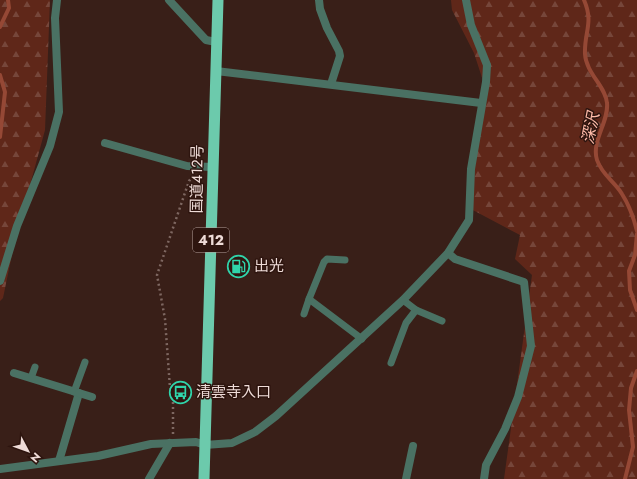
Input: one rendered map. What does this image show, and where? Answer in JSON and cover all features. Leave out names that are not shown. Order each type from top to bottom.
[{"type":"highway","name":"国道412号","points":[[204,479],[218,0]]},
{"type":"street","points":[[0,282],[17,226],[50,146],[59,112],[55,18],[57,0]]},
{"type":"street","points":[[169,0],[206,40],[216,42]]},
{"type":"street","points":[[319,0],[320,9],[327,28],[340,56],[331,84]]},
{"type":"street","points":[[0,469],[98,456],[151,444],[196,442],[205,445],[232,443],[255,432],[276,416],[403,300],[448,253],[469,220],[470,169],[486,82],[486,65],[471,25],[466,0]]},
{"type":"street","points":[[216,71],[481,103]]},
{"type":"street","points":[[105,143],[187,166],[212,167]]},
{"type":"street","points":[[448,253],[455,259],[524,282],[531,346],[518,397],[505,429],[486,465],[484,479]]},
{"type":"street","points":[[14,373],[92,397]]},
{"type":"street","points":[[59,461],[77,392]]},
{"type":"street","points":[[149,479],[172,443]]},
{"type":"street","points":[[406,479],[413,446]]},
{"type":"lane","points":[[304,314],[324,262],[327,259],[345,260]]},
{"type":"lane","points":[[310,299],[362,339]]},
{"type":"lane","points":[[403,300],[416,310],[442,321]]},
{"type":"lane","points":[[391,363],[406,323],[416,310]]},
{"type":"lane","points":[[77,392],[85,362]]},
{"type":"lane","points":[[31,378],[35,367]]},
{"type":"path","points":[[172,443],[173,392],[170,388],[165,319],[157,275],[189,181],[198,166]]},
{"type":"green space","points":[[0,0],[50,0],[45,130],[15,240],[3,298],[0,301]]},
{"type":"green space","points":[[451,0],[637,0],[637,479],[504,479],[532,275],[515,259],[520,235],[469,208],[486,90],[474,53],[452,10]]},
{"type":"waterway","points":[[0,27],[9,8],[8,0]]},
{"type":"waterway","name":"深沢","points":[[584,0],[588,15],[585,46],[586,61],[603,91],[607,103],[607,110],[596,146],[597,160],[602,170],[625,198],[637,231]]},
{"type":"waterway","points":[[0,75],[5,92],[0,137]]},
{"type":"waterway","name":"深沢","points":[[637,234],[635,255],[629,271],[630,290],[637,310]]},
{"type":"waterway","name":"深沢","points":[[625,479],[633,447],[629,410],[631,388],[637,371]]},
{"type":"place","name":"出光","points":[[239,266]]},
{"type":"place","name":"清雲寺入口","points":[[180,392]]}]
